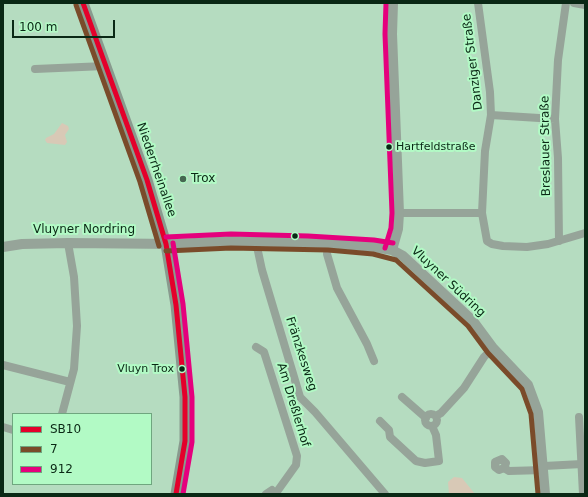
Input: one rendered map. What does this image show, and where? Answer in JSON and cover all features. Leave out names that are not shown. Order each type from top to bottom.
[{"type":"main road","name":"Niederrheinallee","points":[[84,3],[105,66],[147,180],[166,244],[176,305],[185,397],[184,441],[176,494]]},
{"type":"street","points":[[392,250],[398,230],[399,213],[392,49],[393,3]]},
{"type":"street","name":"Danziger Straße","points":[[478,3],[490,92],[491,115],[485,151],[482,213],[487,241],[492,244],[527,246],[560,241],[585,234]]},
{"type":"street","name":"Breslauer Straße","points":[[560,241],[558,158],[555,119],[558,60],[566,3]]},
{"type":"street","points":[[574,3],[585,5]]},
{"type":"street","points":[[35,69],[105,66]]},
{"type":"street","points":[[491,115],[555,119]]},
{"type":"street","points":[[399,213],[482,213]]},
{"type":"street","name":"Vluyner Südring","points":[[166,244],[256,242],[328,243],[392,250],[402,256],[473,322],[493,348],[522,378],[533,396],[538,412],[544,468],[545,494]]},
{"type":"street","name":"Fränzkesweg","points":[[256,242],[258,256],[300,397],[315,412],[385,494]]},
{"type":"street","points":[[62,413],[75,360],[77,326],[74,277],[68,243]]},
{"type":"street","name":"Vluyner Nordring","points":[[3,247],[22,244],[68,243],[166,244]]},
{"type":"street","points":[[328,243],[327,254],[337,288],[367,344],[374,361]]},
{"type":"street","name":"Am Dreßlerhof","points":[[256,347],[264,352],[297,456],[296,465],[276,494],[272,490],[266,494]]},
{"type":"street","points":[[426,418],[429,414],[436,416],[441,413],[464,388],[484,357],[493,348]]},
{"type":"street","points":[[3,365],[70,382]]},
{"type":"street","points":[[380,421],[389,430],[390,437],[416,461],[425,463],[439,461],[436,435],[432,426],[427,424],[426,418],[402,397]]},
{"type":"street","points":[[432,426],[437,422],[436,416]]},
{"type":"street","points":[[579,417],[583,494]]},
{"type":"street","points":[[504,468],[510,471],[582,464]]},
{"type":"shaded area","points":[[62,123],[68,126],[69,129],[65,135],[67,142],[65,145],[47,143],[45,140],[46,138],[54,134]]},
{"type":"shaded area","points":[[454,477],[462,478],[475,494],[449,494],[448,482]]},
{"type":"transit line","name":"SB10","points":[[83,3],[147,180],[166,244],[176,305],[185,397],[185,441],[176,494]]},
{"type":"transit line","name":"912","points":[[385,248],[391,228],[392,213],[385,34],[386,3]]},
{"type":"transit line","name":"7","points":[[76,5],[140,182],[159,246]]},
{"type":"transit line","name":"912","points":[[166,237],[231,234],[308,236],[374,240],[393,243]]},
{"type":"transit line","name":"912","points":[[173,243],[183,304],[192,397],[192,442],[183,494]]},
{"type":"transit line","name":"7","points":[[166,251],[231,248],[328,250],[373,254],[396,260],[468,326],[488,353],[522,389],[531,414],[538,494]]},
{"type":"place","name":"Hartfeldstraße","points":[[389,147]]},
{"type":"place","name":"Trox","points":[[183,179]]},
{"type":"place","name":"Vluyn Trox","points":[[182,369]]}]
